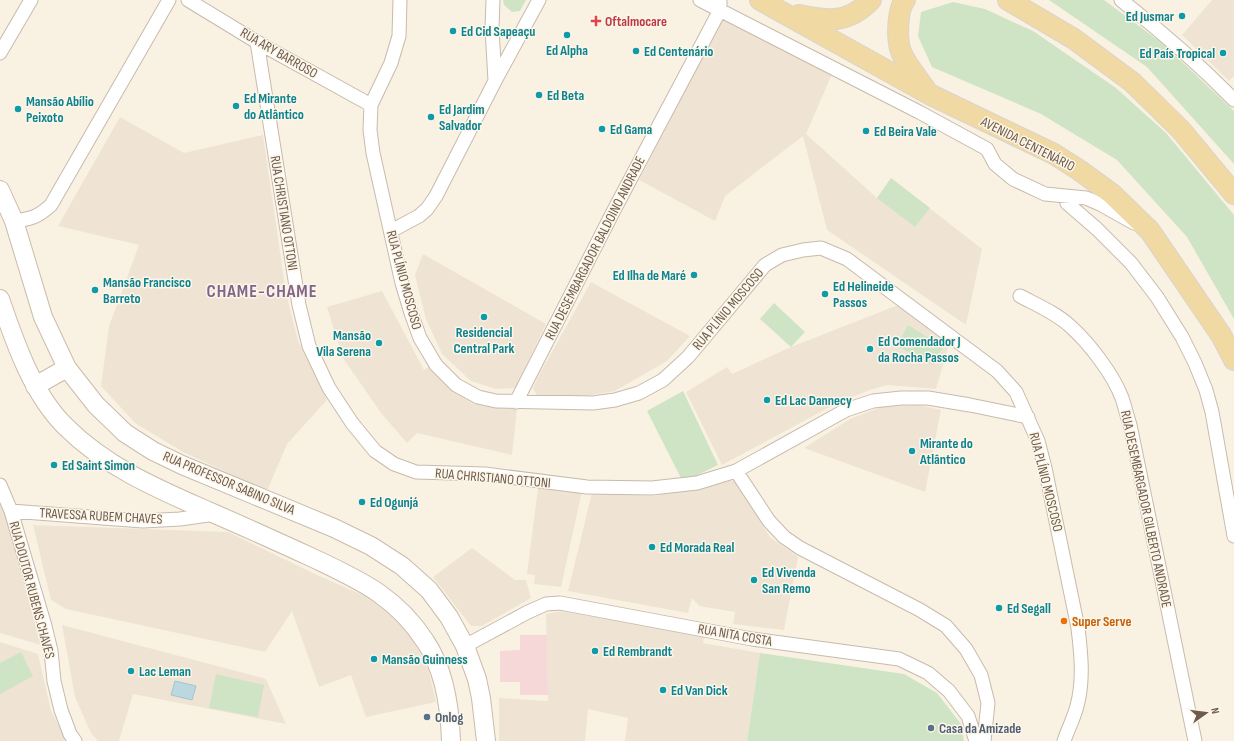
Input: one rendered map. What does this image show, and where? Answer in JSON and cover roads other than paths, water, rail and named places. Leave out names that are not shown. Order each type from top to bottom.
[{"type":"main road","name":"AVENIDA CENTENÁRIO","points":[[760,0],[929,94],[1060,158],[1112,194],[1150,231],[1221,335],[1234,360]]},
{"type":"main road","points":[[783,12],[823,20],[848,18],[862,10],[871,0]]},
{"type":"main road","points":[[906,0],[902,4],[898,18],[901,53],[929,94]]},
{"type":"main road","points":[[1008,0],[1074,39],[1132,82],[1180,130],[1234,194]]},
{"type":"main road","name":"RUA PROFESSOR SABINO SILVA","points":[[0,190],[14,221],[43,317],[67,368],[96,405],[125,433],[154,451],[182,465],[334,528],[371,546],[402,566],[429,590],[449,617],[465,646],[477,679],[486,741]]},
{"type":"main road","points":[[0,299],[15,341],[35,386],[46,404],[66,427],[102,458],[167,493],[294,549],[363,582],[382,594],[401,611],[426,642],[436,661],[443,682],[448,705],[451,741]]},
{"type":"main road","points":[[35,386],[67,368]]},
{"type":"street","points":[[0,53],[32,0]]},
{"type":"street","points":[[14,221],[32,219],[41,214],[51,205],[169,0]]},
{"type":"street","name":"RUA ARY BARROSO","points":[[188,0],[257,42],[371,105]]},
{"type":"street","name":"RUA PLÍNIO MOSCOSO","points":[[400,0],[397,43],[391,63],[371,105],[370,130],[373,152],[392,231],[402,283],[420,338],[436,365],[456,385],[478,397],[496,401],[593,403],[615,400],[639,392],[663,380],[688,357],[765,265],[782,255],[821,248],[847,259],[998,371],[1016,392],[1028,417],[1038,441],[1046,468],[1082,653],[1081,678],[1077,705],[1064,741]]},
{"type":"street","points":[[493,0],[492,28],[495,81]]},
{"type":"street","points":[[392,231],[420,216],[436,196],[495,81],[539,0]]},
{"type":"street","points":[[700,0],[720,5],[987,149],[995,164],[1013,179],[1045,194],[1086,198],[1150,231]]},
{"type":"street","points":[[1121,0],[1161,31],[1234,100]]},
{"type":"street","name":"RUA DESEMBARGADOR BALDOINO ANDRADE","points":[[516,402],[720,5]]},
{"type":"street","name":"RUA CHRISTIANO OTTONI","points":[[257,42],[299,305],[309,346],[333,394],[352,423],[375,451],[394,464],[416,472],[485,474],[587,487],[652,488],[697,483],[736,471],[846,410],[873,401],[900,398],[928,398],[1028,417]]},
{"type":"street","points":[[1065,196],[1067,203],[1097,229],[1131,263],[1157,297],[1182,337],[1195,363],[1206,390],[1212,412],[1234,536]]},
{"type":"street","name":"RUA DESEMBARGADOR GILBERTO ANDRADE","points":[[1020,296],[1048,310],[1070,325],[1089,345],[1107,369],[1122,397],[1130,425],[1195,741]]},
{"type":"street","points":[[736,471],[769,520],[784,537],[800,548],[920,610],[946,626],[966,649],[981,674],[988,703],[984,741]]},
{"type":"street","name":"RUA DOUTOR RUBENS CHAVES","points":[[0,485],[11,511],[45,626],[51,652],[54,681],[61,710],[70,734],[75,741]]},
{"type":"street","name":"TRAVESSA RUBEM CHAVES","points":[[11,511],[143,521],[180,519],[215,514]]},
{"type":"street","name":"RUA NITA COSTA","points":[[465,646],[528,612],[546,604],[560,603],[752,639],[899,660],[928,673],[949,691],[968,716],[976,741]]},
{"type":"water","points":[[175,681],[196,686],[192,700],[171,695]]},
{"type":"place","name":"Ed Jusmar","points":[[1182,16]]},
{"type":"place","name":"Oftalmocare","points":[[596,21]]},
{"type":"place","name":"Ed Cid Sapeaçu","points":[[453,31]]},
{"type":"place","name":"Ed Alpha","points":[[567,35]]},
{"type":"place","name":"Ed Centenário","points":[[636,51]]},
{"type":"place","name":"Ed País Tropical","points":[[1223,53]]},
{"type":"place","name":"Ed Beta","points":[[539,95]]},
{"type":"place","name":"Ed Mirante do Atlântico","points":[[236,106]]},
{"type":"place","name":"Mansão Abílio Peixoto","points":[[18,109]]},
{"type":"place","name":"Ed Jardim Salvador","points":[[431,117]]},
{"type":"place","name":"Ed Gama","points":[[602,129]]},
{"type":"place","name":"Ed Beira Vale","points":[[866,131]]},
{"type":"place","name":"Ed Ilha de Maré","points":[[694,275]]},
{"type":"place","name":"Mansão Francisco Barreto","points":[[95,290]]},
{"type":"place","name":"Ed Helineide Passos","points":[[825,294]]},
{"type":"place","name":"Residencial Central Park","points":[[484,317]]},
{"type":"place","name":"Mansão Vila Serena","points":[[379,343]]},
{"type":"place","name":"Ed Comendador J da Rocha Passos","points":[[870,349]]},
{"type":"place","name":"Ed Lac Dannecy","points":[[767,400]]},
{"type":"place","name":"Mirante do Atlântico","points":[[912,451]]},
{"type":"place","name":"Ed Saint Simon","points":[[54,465]]},
{"type":"place","name":"Ed Ogunjá","points":[[362,502]]},
{"type":"place","name":"Ed Morada Real","points":[[652,547]]},
{"type":"place","name":"Ed Vivenda San Remo","points":[[754,580]]},
{"type":"place","name":"Ed Segall","points":[[999,608]]},
{"type":"place","name":"Super Serve","points":[[1064,621]]},
{"type":"place","name":"Ed Rembrandt","points":[[595,651]]},
{"type":"place","name":"Mansão Guinness","points":[[374,659]]},
{"type":"place","name":"Lac Leman","points":[[131,671]]},
{"type":"place","name":"Ed Van Dick","points":[[663,690]]},
{"type":"place","name":"Onlog","points":[[427,717]]},
{"type":"place","name":"Casa da Amizade","points":[[931,728]]},
{"type":"district","name":"CHAME-CHAME","points":[[262,291]]}]
